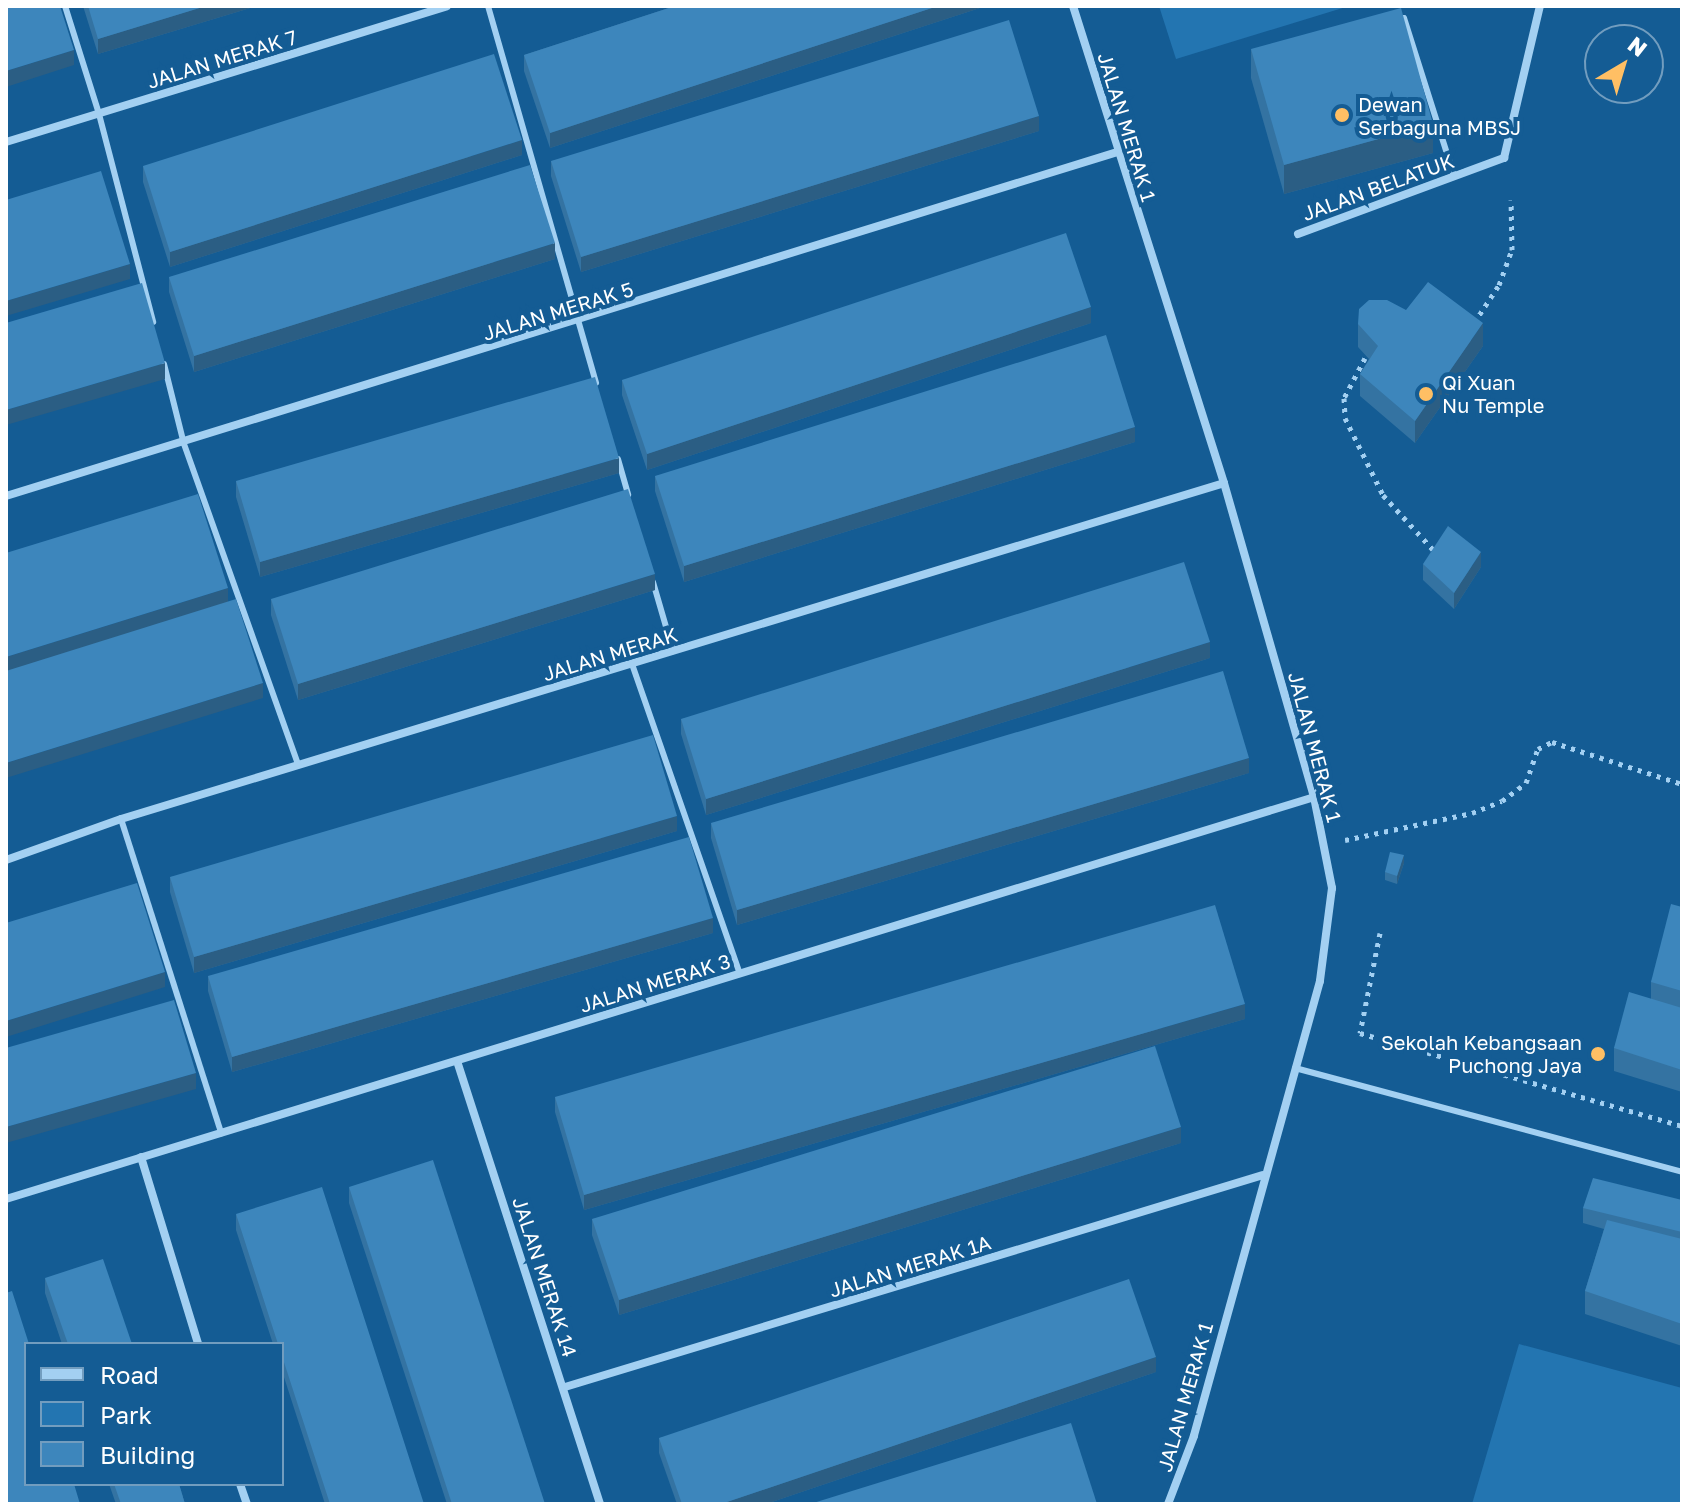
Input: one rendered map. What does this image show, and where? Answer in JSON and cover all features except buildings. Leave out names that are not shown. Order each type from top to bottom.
[{"type":"street","name":"JALAN MERAK 7","points":[[6,142],[447,6]]},
{"type":"street","name":"JALAN MERAK 1","points":[[1073,6],[1224,483],[1314,797],[1332,888],[1330,930],[1295,1068],[1263,1175],[1194,1436],[1168,1504]]},
{"type":"street","name":"JALAN BELATUK","points":[[1298,234],[1504,158],[1540,6]]},
{"type":"street","name":"JALAN MERAK 5","points":[[6,496],[184,444],[1117,152]]},
{"type":"street","name":"JALAN MERAK","points":[[6,860],[121,819],[1224,483]]},
{"type":"street","name":"JALAN MERAK 3","points":[[6,1199],[1314,797]]},
{"type":"street","name":"JALAN MERAK 14","points":[[457,1061],[565,1387],[600,1504]]},
{"type":"street","points":[[141,1157],[197,1342]]},
{"type":"street","name":"JALAN MERAK 1A","points":[[565,1387],[1263,1175]]},
{"type":"lane","points":[[65,6],[99,114],[157,339]]},
{"type":"lane","points":[[488,6],[600,396]]},
{"type":"lane","points":[[1389,22],[1404,18],[1454,176]]},
{"type":"lane","points":[[161,354],[184,444],[298,765]]},
{"type":"lane","points":[[613,441],[630,501]]},
{"type":"lane","points":[[651,576],[673,651]]},
{"type":"lane","points":[[632,664],[740,974]]},
{"type":"lane","points":[[121,819],[221,1133]]},
{"type":"lane","points":[[1295,1068],[1682,1172]]},
{"type":"path","points":[[1466,333],[1490,303],[1512,250],[1511,200]]},
{"type":"path","points":[[1365,358],[1344,398],[1345,418],[1383,495],[1439,555]]},
{"type":"path","points":[[1324,844],[1472,813],[1502,801],[1526,783],[1538,749],[1552,742],[1682,784]]},
{"type":"path","points":[[1380,933],[1360,1033],[1682,1126]]},
{"type":"green space","points":[[1159,6],[1349,6],[1176,59]]},
{"type":"green space","points":[[1519,1344],[1682,1388],[1682,1504],[1472,1504]]},
{"type":"place","name":"Dewan Serbaguna MBSJ","points":[[1342,115]]},
{"type":"place","name":"Qi Xuan Nu Temple","points":[[1426,394]]},
{"type":"place","name":"Sekolah Kebangsaan Puchong Jaya","points":[[1598,1054]]}]
